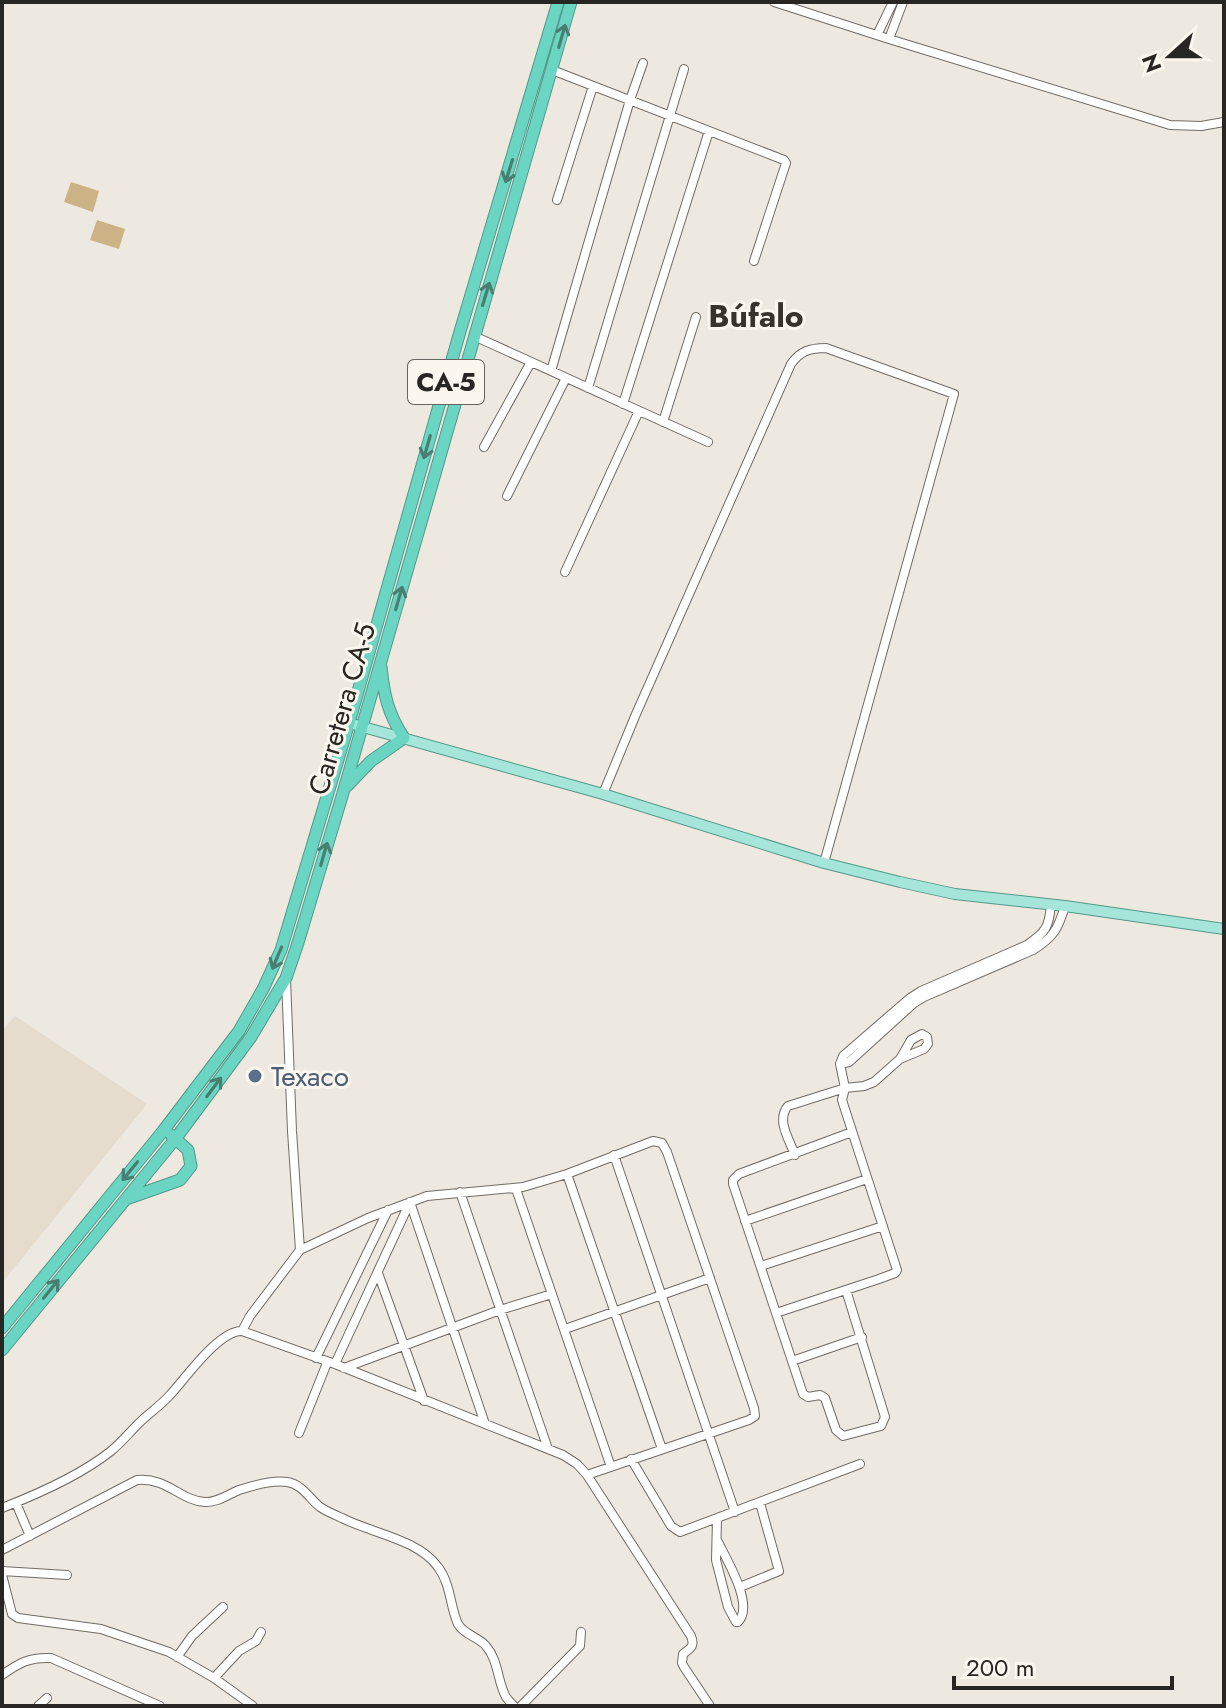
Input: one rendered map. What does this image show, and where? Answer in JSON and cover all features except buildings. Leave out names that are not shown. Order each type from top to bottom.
[{"type":"highway","name":"Carretera CA-5","points":[[2,1328],[163,1131],[239,1031],[281,950],[558,2]]},
{"type":"highway","name":"Carretera CA-5","points":[[2,1350],[176,1138],[251,1037],[286,978],[343,793],[571,2]]},
{"type":"highway","points":[[535,130],[530,124],[547,43]]},
{"type":"highway","points":[[343,793],[371,761],[404,738],[393,721],[386,700],[380,662]]},
{"type":"highway","points":[[125,1199],[180,1180],[191,1166],[188,1150],[163,1131]]},
{"type":"main road","points":[[349,723],[603,794],[824,863],[955,894],[1224,929]]},
{"type":"street","points":[[774,2],[1170,125],[1201,126],[1224,122]]},
{"type":"street","points":[[877,35],[893,2]]},
{"type":"street","points":[[889,39],[903,2]]},
{"type":"street","points":[[551,371],[643,63]]},
{"type":"street","points":[[588,388],[684,69]]},
{"type":"street","points":[[552,70],[785,161],[754,261]]},
{"type":"street","points":[[557,200],[593,86]]},
{"type":"street","points":[[623,404],[709,131]]},
{"type":"street","points":[[663,422],[696,317]]},
{"type":"street","points":[[474,336],[708,442]]},
{"type":"street","points":[[603,794],[791,364],[805,350],[826,348],[954,394],[824,863]]},
{"type":"street","points":[[484,447],[531,362]]},
{"type":"street","points":[[507,496],[566,378]]},
{"type":"street","points":[[565,572],[639,411]]},
{"type":"street","points":[[776,1313],[897,1270],[842,1100],[845,1088],[840,1064],[843,1056],[921,991],[1027,945],[1040,936],[1047,927],[1051,905]]},
{"type":"street","points":[[840,1064],[849,1062],[924,997],[1049,941],[1065,906]]},
{"type":"street","points":[[286,978],[300,1250]]},
{"type":"street","points":[[795,1155],[783,1122],[784,1109],[845,1088],[874,1082],[900,1059]]},
{"type":"street","points":[[846,1290],[885,1421],[881,1426],[849,1436],[840,1434],[834,1425],[825,1398],[803,1394],[733,1184],[736,1176],[852,1132]]},
{"type":"street","points":[[242,1331],[300,1250],[388,1209],[427,1196],[516,1189],[567,1174],[653,1141],[662,1143],[755,1416],[587,1475]]},
{"type":"street","points":[[614,1155],[735,1512]]},
{"type":"street","points":[[567,1174],[662,1449]]},
{"type":"street","points":[[745,1221],[867,1179]]},
{"type":"street","points":[[516,1189],[611,1467]]},
{"type":"street","points":[[460,1192],[548,1449]]},
{"type":"street","points":[[299,1433],[335,1365],[410,1202]]},
{"type":"street","points":[[410,1202],[485,1424]]},
{"type":"street","points":[[316,1358],[388,1209]]},
{"type":"street","points":[[761,1266],[883,1226]]},
{"type":"street","points":[[378,1273],[424,1401]]},
{"type":"street","points":[[565,1329],[710,1278]]},
{"type":"street","points":[[335,1365],[404,1345],[552,1294]]},
{"type":"street","points":[[2,1508],[90,1466],[113,1449],[166,1399],[218,1342],[234,1331],[242,1331],[548,1449],[577,1464],[691,1636],[692,1646],[683,1654],[682,1663],[710,1706]]},
{"type":"street","points":[[792,1361],[862,1337]]},
{"type":"street","points":[[631,1459],[673,1529],[684,1532],[860,1464]]},
{"type":"street","points":[[2,1550],[137,1480],[158,1481],[204,1502],[267,1482],[293,1483],[321,1507],[368,1530],[408,1542],[438,1566],[451,1595],[458,1624],[486,1645],[498,1668],[505,1696],[514,1706]]},
{"type":"street","points":[[16,1503],[30,1536]]},
{"type":"street","points":[[740,1587],[779,1571],[760,1503]]},
{"type":"street","points":[[717,1519],[716,1560],[730,1613],[738,1622],[744,1608],[740,1587],[717,1540]]},
{"type":"street","points":[[67,1575],[2,1573],[12,1614],[18,1618],[101,1629],[169,1652],[214,1678],[253,1706]]},
{"type":"street","points":[[177,1657],[192,1636],[223,1607]]},
{"type":"street","points":[[214,1678],[239,1651],[256,1641],[261,1632]]},
{"type":"street","points":[[521,1706],[580,1646],[581,1632]]},
{"type":"street","points":[[2,1675],[36,1657],[51,1658],[160,1706]]},
{"type":"street","points":[[38,1706],[47,1698]]},
{"type":"shaded area","points":[[71,182],[99,191],[93,212],[64,202]]},
{"type":"shaded area","points":[[97,220],[125,229],[119,249],[90,240]]},
{"type":"shaded area","points":[[15,1016],[147,1104],[2,1283],[2,1031]]},
{"type":"place","name":"Texaco","points":[[255,1076]]},
{"type":"district","name":"Búfalo","points":[[756,316]]}]
